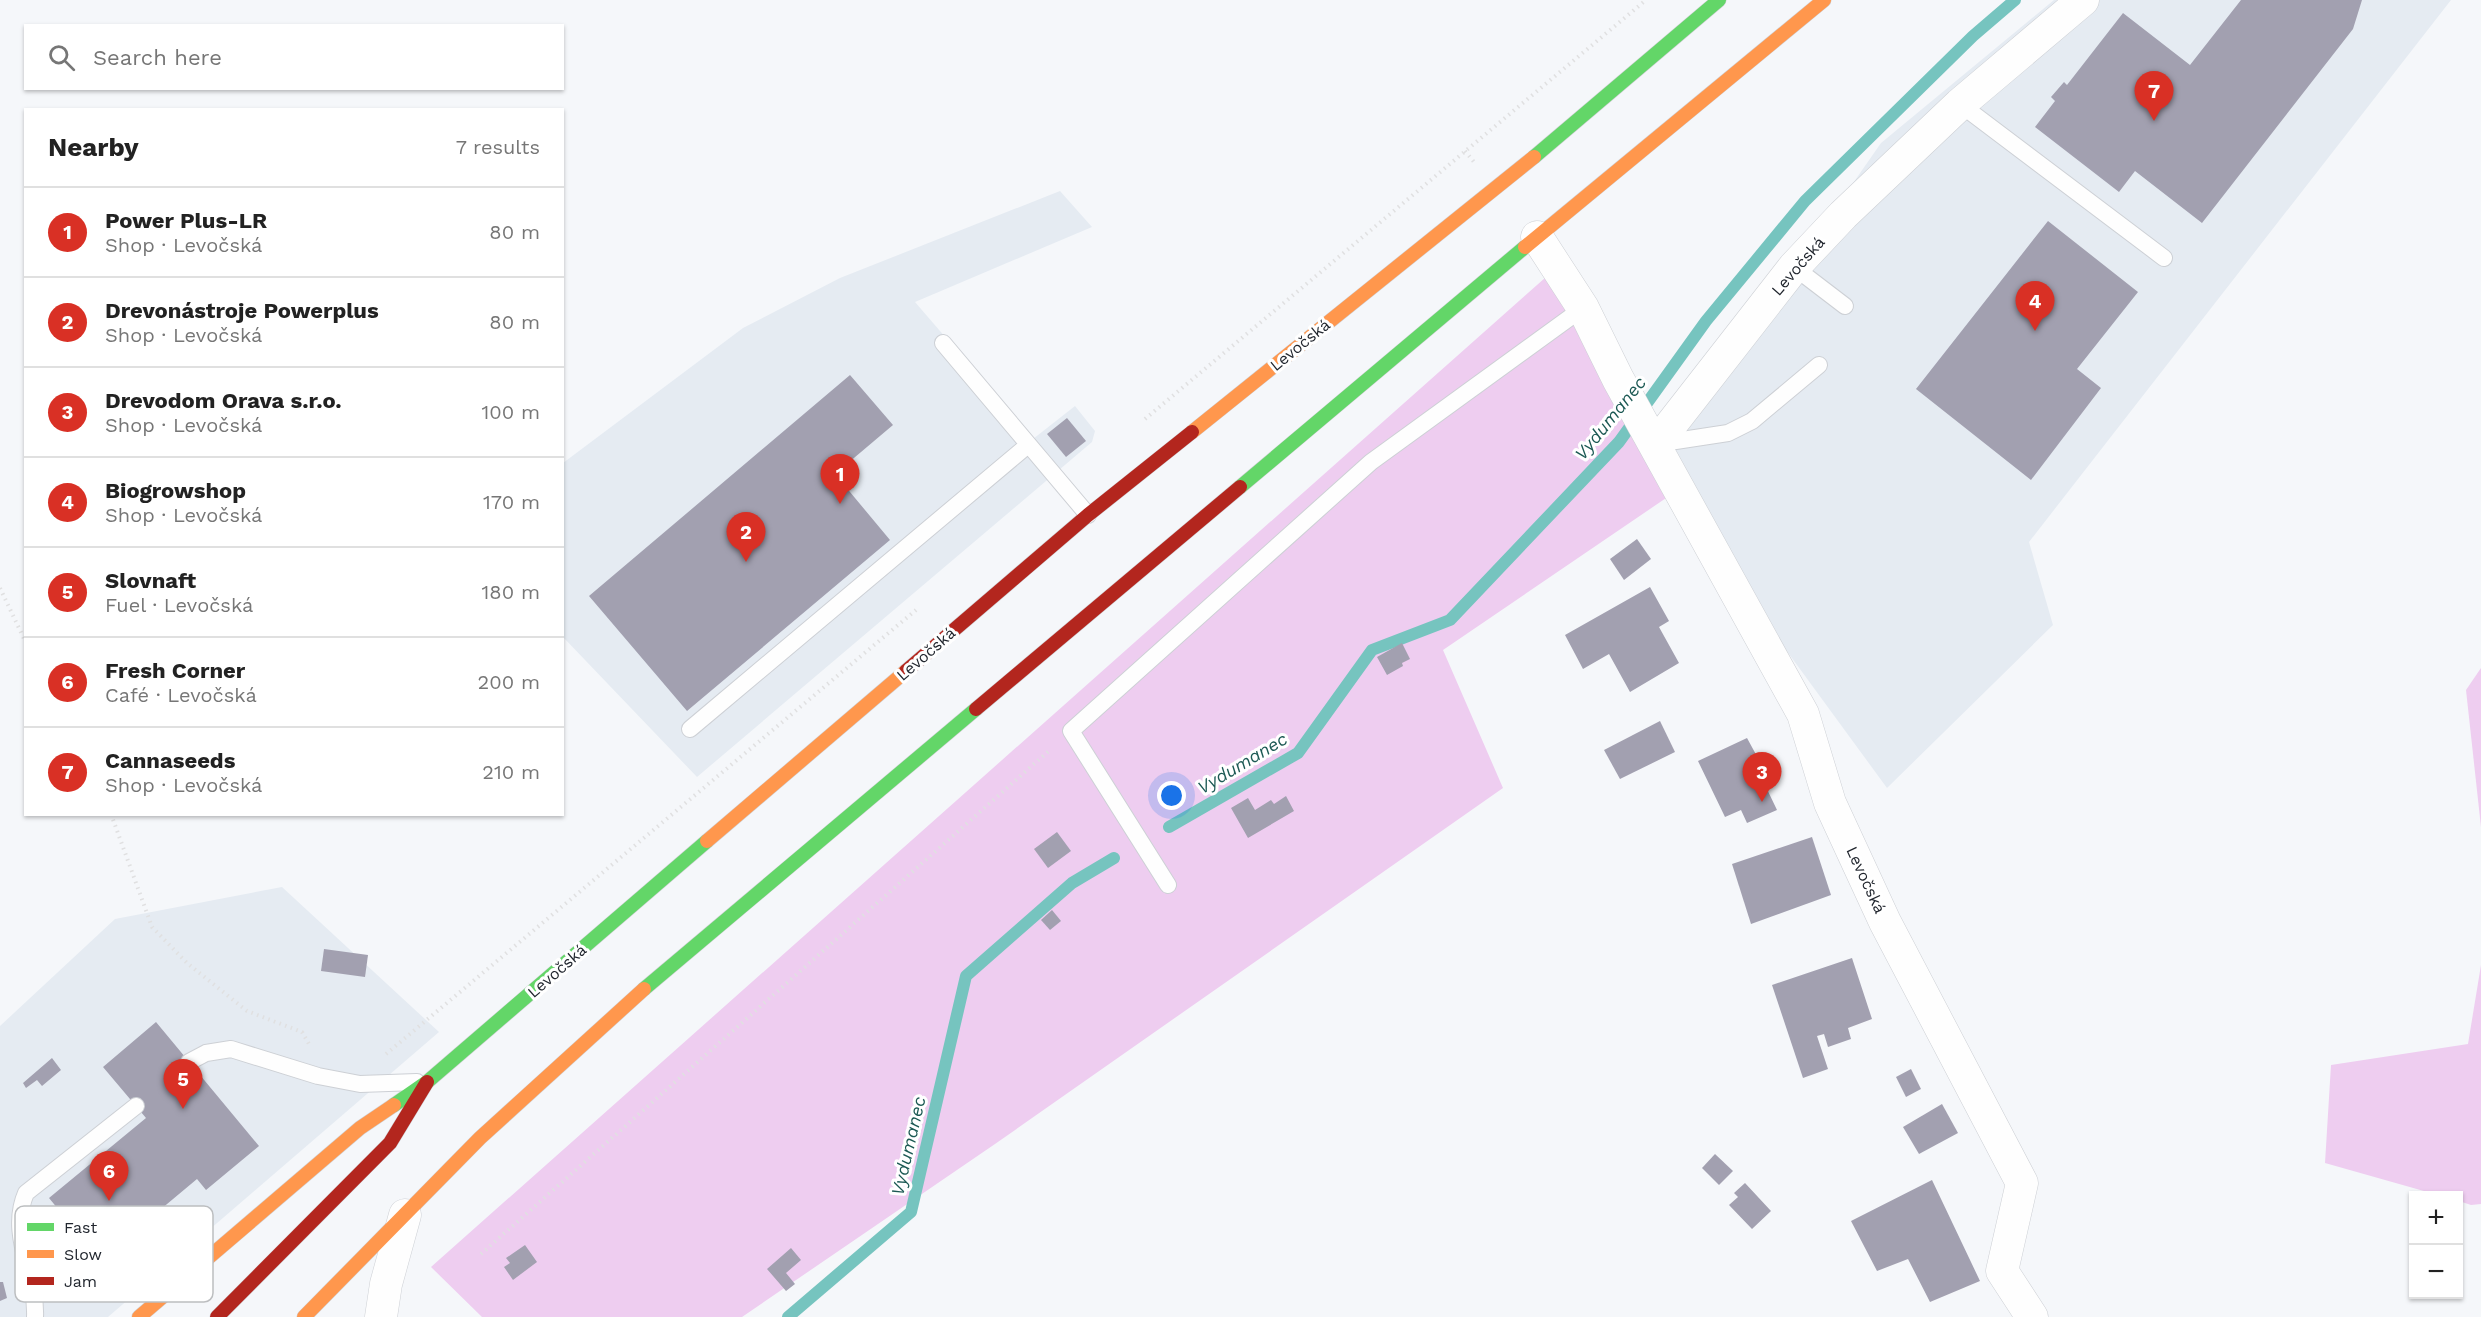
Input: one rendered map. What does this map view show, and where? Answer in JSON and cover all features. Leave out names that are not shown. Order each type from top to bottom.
[{"type":"main road","name":"Levočská","points":[[213,1254],[360,1128],[427,1082],[1088,515],[1497,188],[1719,0]]},
{"type":"main road","points":[[304,1317],[480,1138],[655,979],[1537,237],[1824,0]]},
{"type":"main road","points":[[217,1317],[390,1143],[427,1082]]},
{"type":"main road","name":"Levočská","points":[[140,1317],[157,1302]]},
{"type":"street","name":"Levočská","points":[[1653,439],[1794,267],[1843,215],[1960,104],[2083,0]]},
{"type":"street","name":"Levočská","points":[[1537,237],[1583,308],[1618,379],[1803,714],[1830,803],[1890,932],[2022,1183],[2002,1271],[2032,1317]]},
{"type":"street","points":[[381,1317],[386,1284],[405,1215]]},
{"type":"lane","points":[[1960,104],[2164,258]]},
{"type":"lane","points":[[1794,267],[1845,306]]},
{"type":"lane","points":[[1168,885],[1071,731],[1371,462],[1583,308]]},
{"type":"lane","points":[[943,343],[1088,515]]},
{"type":"lane","points":[[1653,439],[1728,433],[1752,421],[1819,365]]},
{"type":"lane","points":[[690,729],[1028,446]]},
{"type":"lane","points":[[189,1062],[206,1053],[231,1049],[318,1076],[360,1084],[427,1082]]},
{"type":"lane","points":[[20,1206],[26,1193],[136,1106]]},
{"type":"lane","points":[[33,1302],[35,1317]]},
{"type":"path","points":[[0,588],[24,639]]},
{"type":"path","points":[[481,1254],[1071,731]]},
{"type":"path","points":[[112,816],[152,927],[187,963],[246,1011],[302,1032],[314,1052],[318,1076]]},
{"type":"path","points":[[172,1200],[177,1206]]},
{"type":"shaded area","points":[[2054,0],[2451,0],[2029,542],[2053,625],[1887,788],[1672,494],[1655,467],[1881,143]]},
{"type":"shaded area","points":[[1060,191],[1092,227],[915,302],[1033,439],[1075,406],[1095,431],[1092,442],[697,777],[564,638],[564,462],[743,328],[840,278]]},
{"type":"shaded area","points":[[1563,262],[1672,494],[1443,650],[1503,788],[995,1144],[742,1317],[482,1317],[431,1267]]},
{"type":"shaded area","points":[[2481,668],[2481,827],[2466,690]]},
{"type":"shaded area","points":[[282,887],[439,1032],[213,1227],[213,1206],[15,1206],[15,1302],[125,1302],[108,1317],[0,1317],[0,1026],[115,919]]},
{"type":"shaded area","points":[[2481,965],[2481,1204],[2471,1205],[2463,1202],[2463,1191],[2424,1191],[2325,1163],[2331,1065],[2468,1044]]},
{"type":"building","points":[[2241,0],[2362,0],[2353,29],[2202,223],[2135,171],[2119,192],[2035,127],[2055,101],[2051,97],[2064,82],[2067,85],[2123,13],[2190,65]]},
{"type":"building","points":[[2048,221],[2138,292],[2077,369],[2101,388],[2031,480],[1916,389]]},
{"type":"building","points":[[850,375],[893,425],[835,474],[890,540],[687,711],[589,596]]},
{"type":"building","points":[[1067,418],[1086,441],[1066,457],[1047,434]]},
{"type":"building","points":[[1637,539],[1651,559],[1624,580],[1610,559]]},
{"type":"building","points":[[1650,587],[1669,621],[1659,627],[1679,663],[1630,692],[1609,654],[1583,669],[1565,635]]},
{"type":"building","points":[[1402,643],[1410,659],[1387,675],[1377,657]]},
{"type":"building","points":[[1660,721],[1675,752],[1620,779],[1604,750]]},
{"type":"building","points":[[1747,738],[1771,782],[1765,785],[1777,810],[1747,823],[1741,810],[1725,817],[1698,761]]},
{"type":"building","points":[[1286,796],[1294,811],[1248,838],[1231,808],[1248,798],[1255,810],[1271,800],[1274,804]]},
{"type":"building","points":[[1057,832],[1071,851],[1048,868],[1034,849]]},
{"type":"building","points":[[1812,837],[1831,895],[1751,924],[1732,864]]},
{"type":"building","points":[[1052,910],[1061,921],[1050,930],[1041,920]]},
{"type":"building","points":[[324,949],[368,955],[365,977],[321,971]]},
{"type":"building","points":[[1852,958],[1872,1019],[1848,1028],[1851,1039],[1828,1047],[1824,1034],[1817,1036],[1828,1069],[1803,1078],[1772,985]]},
{"type":"building","points":[[156,1022],[259,1146],[206,1190],[197,1179],[165,1206],[56,1206],[49,1198],[146,1118],[103,1067]]},
{"type":"building","points":[[52,1058],[61,1070],[42,1086],[37,1080],[26,1088],[23,1083]]},
{"type":"building","points":[[1911,1069],[1921,1089],[1906,1097],[1896,1077]]},
{"type":"building","points":[[1942,1104],[1958,1133],[1919,1154],[1903,1127]]},
{"type":"building","points":[[1715,1154],[1733,1171],[1719,1185],[1702,1168]]},
{"type":"building","points":[[1932,1180],[1980,1281],[1930,1302],[1908,1259],[1877,1271],[1851,1221]]},
{"type":"building","points":[[1745,1183],[1771,1211],[1752,1229],[1729,1205],[1738,1197],[1734,1193]]},
{"type":"building","points":[[525,1245],[537,1262],[513,1280],[504,1267],[510,1263],[506,1258]]},
{"type":"building","points":[[791,1248],[801,1260],[786,1273],[795,1284],[786,1291],[767,1269]]},
{"type":"building","points":[[0,1282],[3,1282],[7,1298],[0,1301]]},
{"type":"waterway","name":"Vydumanec","points":[[1169,827],[1298,753],[1372,650],[1450,620],[1619,442],[1706,321],[1805,201],[1973,36],[2015,0]]},
{"type":"waterway","name":"Vydumanec","points":[[788,1317],[911,1212],[966,976],[1072,883],[1114,858]]},
{"type":"traffic: fast","points":[[1534,157],[1719,0]]},
{"type":"traffic: fast","points":[[1240,487],[1525,247]]},
{"type":"traffic: fast","points":[[644,989],[976,709]]},
{"type":"traffic: fast","points":[[394,1105],[427,1082],[707,841]]},
{"type":"traffic: slow","points":[[1525,247],[1824,0]]},
{"type":"traffic: slow","points":[[1192,432],[1534,157]]},
{"type":"traffic: slow","points":[[707,841],[906,671]]},
{"type":"traffic: slow","points":[[304,1317],[480,1138],[644,989]]},
{"type":"traffic: slow","points":[[213,1254],[360,1128],[394,1105]]},
{"type":"traffic: slow","points":[[139,1317],[157,1302]]},
{"type":"traffic: jam","points":[[906,671],[1088,515],[1192,432]]},
{"type":"traffic: jam","points":[[976,709],[1240,487]]},
{"type":"traffic: jam","points":[[217,1317],[390,1143],[427,1082]]},
{"type":"place","name":"Cannaseeds","points":[[2154,121]]},
{"type":"place","name":"Biogrowshop","points":[[2035,331]]},
{"type":"place","name":"Power Plus-LR","points":[[840,504]]},
{"type":"place","name":"Drevonástroje Powerplus","points":[[746,562]]},
{"type":"place","name":"Drevodom Orava s.r.o.","points":[[1762,802]]},
{"type":"place","name":"Slovnaft","points":[[183,1109]]},
{"type":"place","name":"Fresh Corner","points":[[109,1201]]}]
